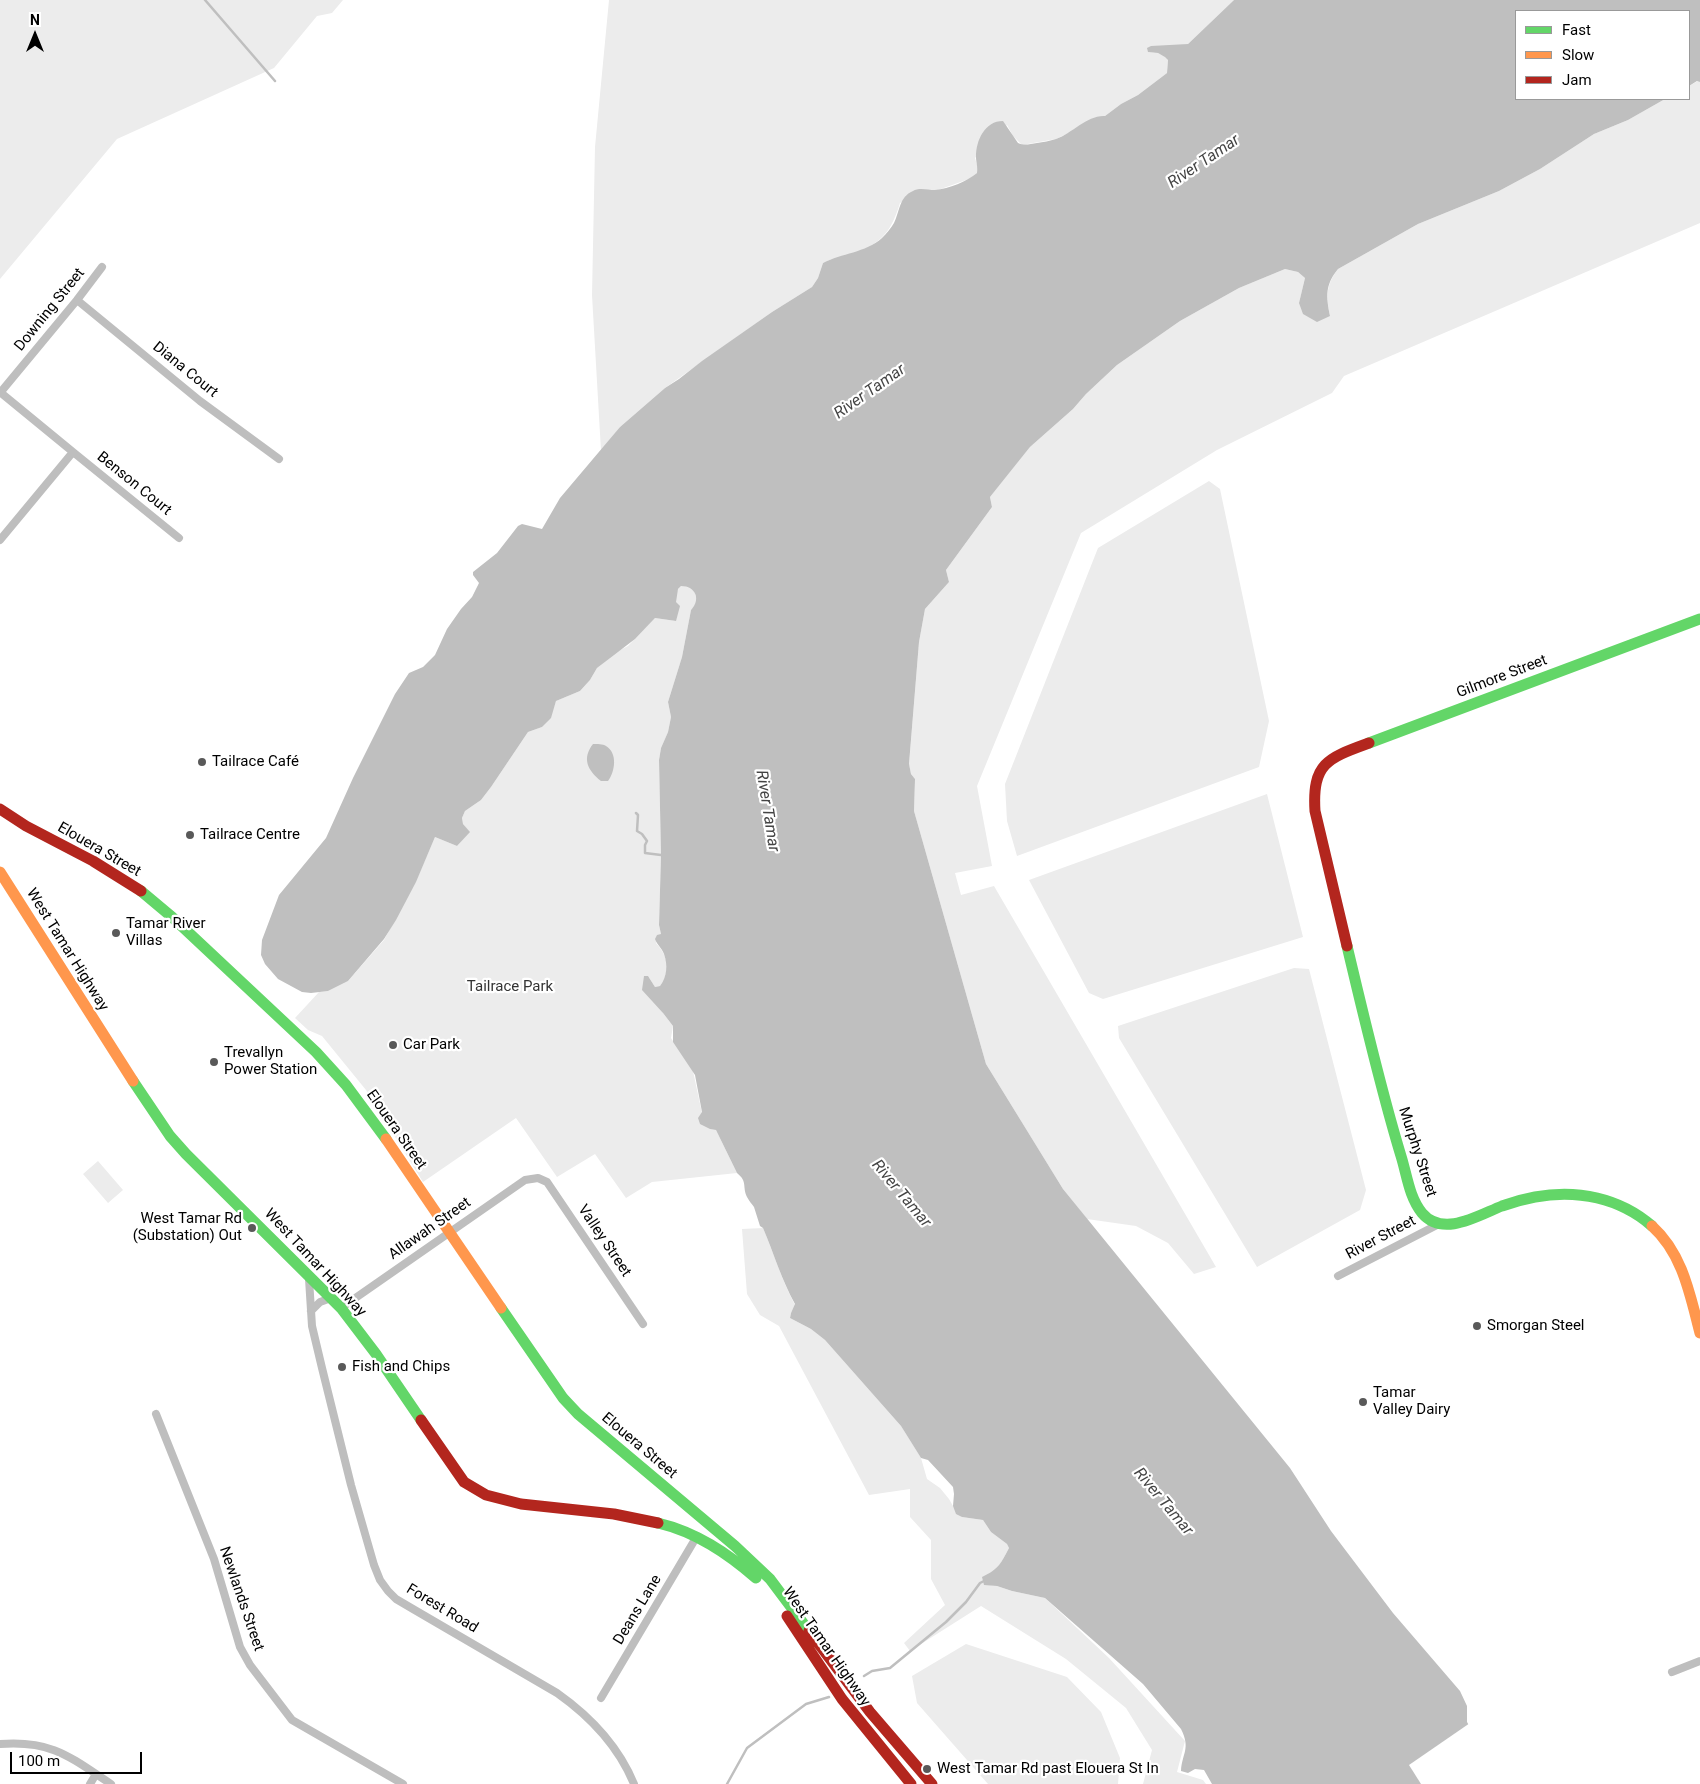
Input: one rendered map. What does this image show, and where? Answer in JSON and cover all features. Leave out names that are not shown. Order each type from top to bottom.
[{"type":"main road","name":"Gilmore Street","points":[[1318,771],[1346,751],[1700,619]]},
{"type":"main road","name":"Murphy Street","points":[[1318,771],[1313,789],[1315,811],[1389,1120],[1414,1200],[1422,1214],[1437,1225]]},
{"type":"main road","name":"Elouera Street","points":[[0,809],[26,826],[93,861],[146,894],[299,1034],[331,1068],[365,1111],[563,1398],[578,1414],[711,1526]]},
{"type":"main road","name":"West Tamar Highway","points":[[0,872],[170,1136],[341,1308],[376,1354],[464,1482],[482,1494],[507,1502],[637,1517],[679,1528],[731,1556],[762,1584],[781,1607],[838,1694],[911,1784]]},
{"type":"main road","points":[[1437,1225],[1454,1225],[1514,1202],[1544,1196],[1569,1193],[1613,1201],[1636,1213],[1646,1221],[1664,1239],[1673,1252],[1682,1271],[1700,1333]]},
{"type":"main road","name":"West Tamar Highway","points":[[711,1526],[751,1560],[776,1586],[864,1705],[932,1784]]},
{"type":"street","name":"Downing Street","points":[[0,392],[102,267]]},
{"type":"street","name":"Diana Court","points":[[77,300],[200,401],[279,459]]},
{"type":"street","name":"Benson Court","points":[[0,392],[179,538]]},
{"type":"street","points":[[0,540],[73,452]]},
{"type":"street","name":"Allawah Street","points":[[341,1308],[526,1180],[538,1178]]},
{"type":"street","name":"Valley Street","points":[[538,1178],[547,1182],[643,1324]]},
{"type":"street","name":"River Street","points":[[1338,1276],[1437,1225]]},
{"type":"street","name":"Forest Road","points":[[309,1275],[312,1326],[346,1467],[380,1580],[396,1599],[574,1705],[601,1730],[622,1760],[634,1784]]},
{"type":"street","points":[[311,1311],[320,1302],[331,1298]]},
{"type":"street","name":"Newlands Street","points":[[156,1414],[214,1560],[240,1647],[250,1665],[292,1720],[402,1784]]},
{"type":"street","name":"Deans Lane","points":[[601,1698],[697,1536]]},
{"type":"street","points":[[1672,1672],[1700,1661]]},
{"type":"street","points":[[0,1744],[39,1744],[71,1757],[111,1784]]},
{"type":"street","points":[[90,1784],[96,1774]]},
{"type":"green space","points":[[0,0],[343,0],[332,13],[317,16],[274,68],[117,139],[0,279]]},
{"type":"green space","points":[[609,0],[1234,0],[1188,44],[1148,52],[1165,56],[1168,60],[1167,73],[1138,95],[1121,104],[1105,116],[1056,139],[1022,145],[1013,136],[1007,125],[975,158],[978,168],[977,173],[969,179],[938,190],[929,190],[900,203],[887,232],[874,244],[823,263],[818,278],[812,287],[772,312],[665,388],[620,427],[601,451],[592,295],[595,147]]},
{"type":"green space","points":[[1698,81],[1700,82],[1700,223],[1344,376],[1332,393],[1217,450],[1081,533],[977,786],[992,866],[955,873],[961,895],[994,886],[1216,1267],[1194,1274],[1168,1243],[1136,1226],[1087,1219],[1063,1189],[986,1064],[914,811],[915,779],[911,774],[909,765],[919,642],[925,609],[949,582],[946,570],[992,507],[990,497],[1030,447],[1073,409],[1117,365],[1180,321],[1239,288],[1285,269],[1298,272],[1305,278],[1299,303],[1330,316],[1328,291],[1331,280],[1338,269],[1418,224],[1499,191],[1540,169],[1594,134],[1628,120],[1663,100],[1690,100],[1690,85]]},
{"type":"green space","points":[[1209,481],[1220,489],[1269,721],[1259,767],[1017,856],[1007,821],[1005,784],[1098,548]]},
{"type":"green space","name":"Tailrace Park","points":[[685,585],[694,590],[696,601],[691,610],[682,657],[668,702],[671,717],[659,760],[661,855],[659,925],[661,934],[656,943],[663,953],[667,969],[660,986],[655,987],[648,976],[663,1013],[673,1026],[671,1038],[693,1071],[702,1113],[710,1129],[716,1130],[737,1173],[652,1182],[626,1198],[595,1154],[557,1177],[516,1118],[423,1182],[366,1090],[322,1036],[308,1030],[295,1018],[319,992],[328,991],[348,981],[384,940],[416,881],[435,837],[457,846],[469,832],[463,824],[462,818],[465,811],[481,800],[528,732],[542,727],[550,718],[556,701],[580,691],[590,680],[597,668],[616,652],[628,646],[655,618],[676,621],[676,593],[681,586]]},
{"type":"green space","points":[[1267,794],[1303,937],[1103,999],[1089,993],[1029,880]]},
{"type":"green space","points":[[1294,968],[1309,969],[1366,1190],[1360,1210],[1257,1267],[1119,1038],[1118,1026]]},
{"type":"green space","points":[[98,1161],[123,1190],[108,1203],[83,1174]]},
{"type":"green space","points":[[763,1228],[795,1305],[790,1318],[811,1329],[825,1340],[901,1426],[921,1458],[927,1479],[940,1488],[962,1517],[983,1520],[991,1532],[1007,1544],[1009,1548],[1001,1563],[984,1584],[1045,1598],[1109,1658],[1185,1741],[1177,1772],[1203,1780],[1206,1784],[1143,1784],[1152,1750],[1126,1708],[1066,1659],[981,1606],[910,1651],[904,1643],[945,1605],[931,1579],[931,1540],[910,1517],[910,1489],[869,1495],[779,1326],[760,1315],[747,1294],[742,1229]]},
{"type":"green space","points":[[966,1644],[1067,1677],[1101,1712],[1120,1758],[1118,1784],[988,1784],[917,1703],[912,1676]]},
{"type":"water","name":"River Tamar","points":[[1234,0],[1700,0],[1700,82],[1697,81],[1690,85],[1690,10],[1515,10],[1515,100],[1663,100],[1628,120],[1594,134],[1540,169],[1499,191],[1418,224],[1338,269],[1331,280],[1328,291],[1330,316],[1317,322],[1303,314],[1299,303],[1305,278],[1298,272],[1285,269],[1239,288],[1180,321],[1117,365],[1073,409],[1030,447],[990,497],[992,507],[946,570],[949,582],[925,609],[919,642],[909,764],[911,774],[915,779],[914,811],[986,1064],[1063,1189],[1290,1468],[1331,1531],[1393,1613],[1460,1691],[1467,1706],[1467,1722],[1503,1784],[1212,1784],[1204,1770],[1195,1769],[1188,1773],[1181,1771],[1186,1746],[1181,1729],[1143,1684],[1045,1598],[997,1586],[984,1585],[982,1577],[999,1565],[1009,1548],[1007,1544],[991,1532],[983,1520],[962,1517],[956,1514],[953,1506],[953,1487],[928,1460],[921,1458],[901,1426],[825,1340],[811,1329],[790,1318],[795,1304],[782,1277],[763,1228],[760,1226],[754,1207],[747,1197],[744,1182],[737,1173],[716,1130],[700,1124],[698,1118],[702,1112],[695,1075],[673,1042],[673,1026],[642,990],[644,976],[648,976],[655,987],[660,986],[666,971],[664,954],[655,939],[657,935],[661,934],[659,925],[661,855],[659,760],[671,717],[668,702],[682,657],[691,610],[696,602],[695,594],[690,588],[681,586],[678,589],[676,602],[680,606],[676,621],[655,618],[635,639],[597,668],[590,680],[580,691],[556,701],[551,718],[542,727],[528,732],[481,800],[465,811],[462,818],[463,824],[470,832],[457,846],[435,837],[416,882],[396,920],[384,939],[348,981],[328,991],[302,992],[278,979],[265,964],[261,955],[262,940],[279,895],[326,838],[353,778],[395,694],[409,673],[423,667],[435,655],[447,629],[472,597],[479,583],[473,572],[497,553],[518,526],[522,524],[542,529],[560,498],[620,427],[665,388],[702,361],[772,312],[812,287],[818,278],[823,263],[861,250],[882,238],[894,223],[902,201],[908,194],[918,189],[935,190],[946,188],[963,182],[977,173],[976,151],[978,144],[983,133],[991,124],[1003,121],[1018,143],[1027,144],[1056,139],[1092,118],[1105,116],[1121,104],[1138,95],[1167,73],[1168,60],[1158,53],[1148,52],[1147,48],[1151,46],[1188,44]]},
{"type":"water","points":[[593,744],[605,745],[612,753],[614,768],[608,781],[601,781],[589,768],[587,759]]},
{"type":"pier","points":[[1470,1723],[1505,1784],[1421,1784],[1409,1765]]},
{"type":"waterway","points":[[205,0],[275,81]]},
{"type":"waterway","points":[[636,813],[638,815],[637,831],[647,841],[645,853],[661,855]]},
{"type":"waterway","points":[[864,1676],[872,1671],[890,1668],[946,1622],[966,1602],[980,1583],[984,1581]]},
{"type":"waterway","points":[[727,1784],[747,1748],[806,1704],[829,1697]]},
{"type":"traffic: fast","points":[[1369,743],[1700,619]]},
{"type":"traffic: fast","points":[[141,891],[172,917],[316,1052],[346,1085],[386,1139]]},
{"type":"traffic: fast","points":[[1347,946],[1393,1130],[1409,1186],[1414,1200],[1422,1213],[1440,1224],[1450,1224],[1472,1219],[1502,1206],[1523,1200],[1566,1194],[1582,1195],[1612,1202],[1640,1216],[1652,1226]]},
{"type":"traffic: fast","points":[[133,1081],[170,1136],[186,1154],[341,1308],[376,1354],[421,1420]]},
{"type":"traffic: fast","points":[[501,1308],[563,1398],[578,1414],[735,1546],[770,1579],[809,1631]]},
{"type":"traffic: fast","points":[[658,1523],[685,1532],[710,1544],[756,1578]]},
{"type":"traffic: slow","points":[[0,872],[133,1081]]},
{"type":"traffic: slow","points":[[386,1139],[501,1308]]},
{"type":"traffic: slow","points":[[1652,1226],[1663,1237],[1678,1262],[1689,1290],[1700,1333]]},
{"type":"traffic: jam","points":[[1347,946],[1315,811],[1316,782],[1320,772],[1333,758],[1369,743]]},
{"type":"traffic: jam","points":[[0,809],[26,826],[93,861],[141,891]]},
{"type":"traffic: jam","points":[[421,1420],[464,1482],[486,1495],[521,1504],[614,1514],[658,1523]]},
{"type":"traffic: jam","points":[[787,1616],[842,1699],[911,1784]]},
{"type":"traffic: jam","points":[[809,1631],[870,1712],[932,1784]]},
{"type":"place","name":"Tailrace Café","points":[[202,762]]},
{"type":"place","name":"Tailrace Centre","points":[[190,835]]},
{"type":"place","name":"Tamar River Villas","points":[[116,933]]},
{"type":"place","name":"Car Park","points":[[393,1045]]},
{"type":"place","name":"Trevallyn Power Station","points":[[214,1062]]},
{"type":"place","name":"West Tamar Rd (Substation) Out","points":[[252,1228]]},
{"type":"place","name":"Smorgan Steel","points":[[1477,1326]]},
{"type":"place","name":"Fish and Chips","points":[[342,1367]]},
{"type":"place","name":"Tamar Valley Dairy","points":[[1363,1402]]},
{"type":"place","name":"West Tamar Rd past Elouera St In","points":[[927,1769]]}]
